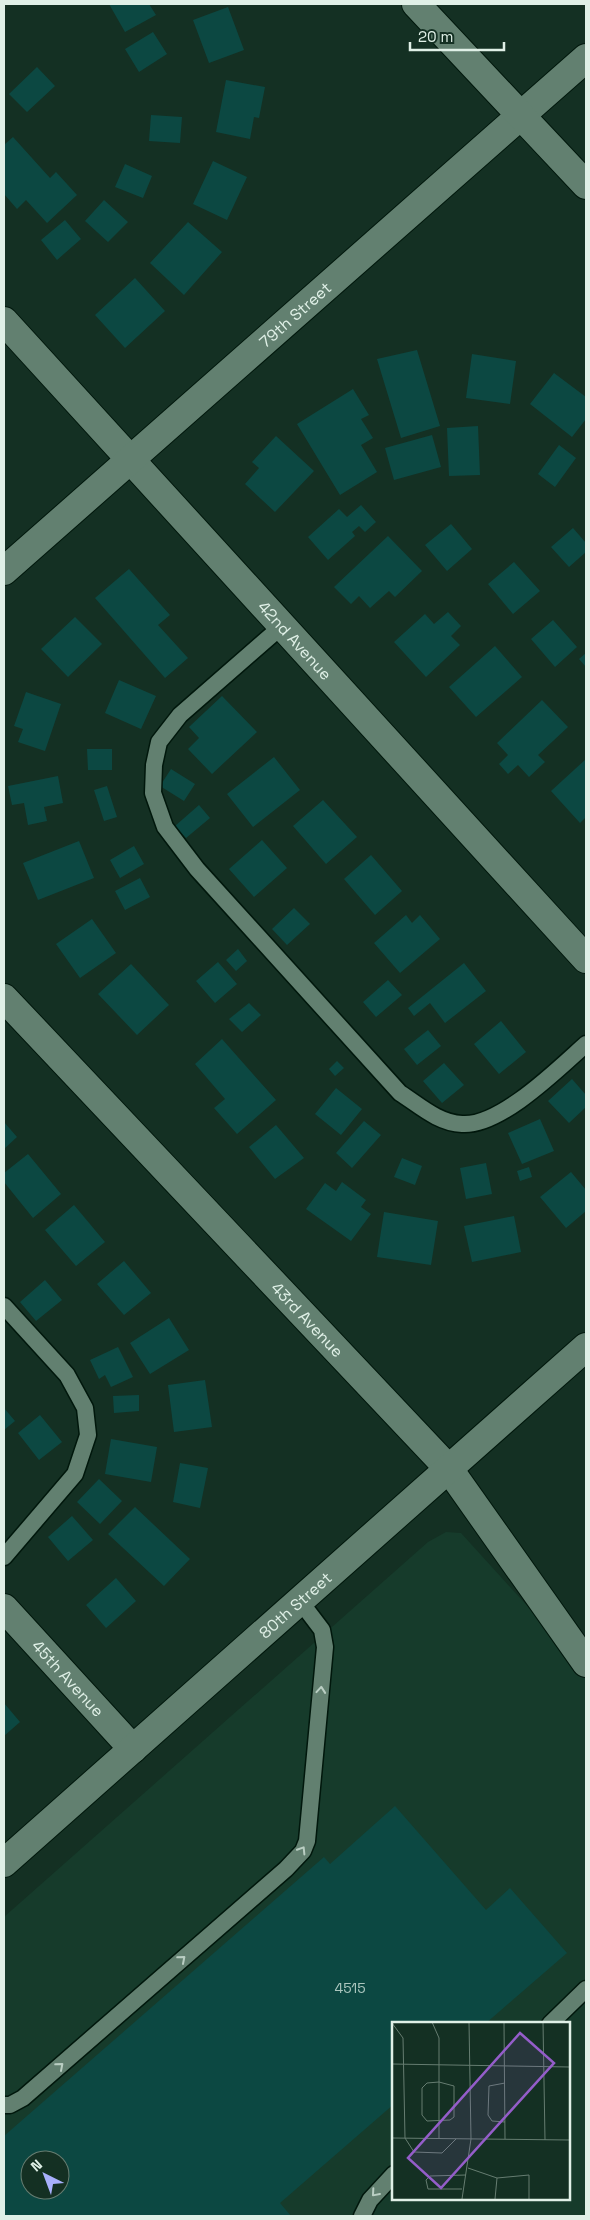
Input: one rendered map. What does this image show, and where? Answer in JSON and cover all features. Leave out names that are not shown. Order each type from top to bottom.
[{"type":"street","points":[[416,4],[586,185]]},
{"type":"street","name":"79th Street","points":[[4,571],[586,58]]},
{"type":"street","name":"42nd Avenue","points":[[4,321],[586,960]]},
{"type":"street","name":"43rd Avenue","points":[[4,998],[449,1469],[586,1663]]},
{"type":"street","name":"80th Street","points":[[4,1863],[586,1348]]},
{"type":"street","name":"45th Avenue","points":[[4,1608],[132,1749]]},
{"type":"lane","points":[[282,626],[180,715],[158,742],[154,765],[153,792],[166,827],[197,869],[400,1093],[435,1117],[462,1124],[498,1116],[540,1085],[586,1044]]},
{"type":"lane","points":[[4,1306],[67,1375],[86,1408],[88,1435],[75,1474],[4,1557]]},
{"type":"lane","points":[[4,2105],[10,2105],[23,2098],[286,1869],[302,1851],[307,1841],[325,1647],[322,1630],[300,1601]]},
{"type":"lane","points":[[553,2022],[584,1997]]},
{"type":"lane","points":[[362,2216],[370,2200],[392,2176]]},
{"type":"shaded area","points":[[446,1532],[461,1533],[531,1610],[586,1678],[586,2216],[4,2216],[4,1917],[428,1542]]},
{"type":"building","points":[[109,4],[149,4],[156,15],[125,32]]},
{"type":"building","points":[[228,7],[244,50],[209,63],[193,20]]},
{"type":"building","points":[[153,32],[167,54],[139,72],[125,49]]},
{"type":"building","points":[[37,67],[55,86],[27,112],[9,94]]},
{"type":"building","points":[[226,80],[265,87],[259,118],[254,117],[250,139],[216,132]]},
{"type":"building","points":[[151,115],[182,117],[180,143],[149,141]]},
{"type":"building","points":[[13,137],[50,178],[56,172],[77,195],[47,223],[26,200],[17,209],[4,194],[4,145]]},
{"type":"building","points":[[213,161],[247,177],[227,220],[193,204]]},
{"type":"building","points":[[125,164],[152,176],[143,198],[115,187]]},
{"type":"building","points":[[104,200],[128,222],[108,242],[85,221]]},
{"type":"building","points":[[65,220],[81,239],[57,260],[41,240]]},
{"type":"building","points":[[188,222],[222,252],[184,295],[150,263]]},
{"type":"building","points":[[135,278],[165,311],[125,348],[95,315]]},
{"type":"building","points":[[417,350],[440,426],[401,438],[377,359]]},
{"type":"building","points":[[472,354],[516,361],[510,404],[466,398]]},
{"type":"building","points":[[554,373],[586,397],[586,419],[572,437],[530,404]]},
{"type":"building","points":[[353,389],[369,415],[361,419],[373,438],[361,445],[377,472],[340,495],[297,424]]},
{"type":"building","points":[[478,426],[480,475],[449,476],[447,428]]},
{"type":"building","points":[[432,435],[441,467],[394,480],[385,448]]},
{"type":"building","points":[[276,436],[314,471],[275,512],[245,484],[259,468],[252,462]]},
{"type":"building","points":[[559,445],[576,458],[555,487],[538,474]]},
{"type":"building","points":[[361,505],[376,522],[365,532],[359,526],[352,532],[355,536],[328,560],[308,537],[339,509],[347,517]]},
{"type":"building","points":[[451,524],[472,549],[447,571],[425,545]]},
{"type":"building","points":[[573,528],[586,543],[586,552],[569,567],[551,547]]},
{"type":"building","points":[[388,536],[422,571],[395,597],[389,591],[370,608],[359,596],[351,604],[334,587]]},
{"type":"building","points":[[514,562],[540,591],[513,614],[488,584]]},
{"type":"building","points":[[129,569],[170,615],[158,625],[188,658],[165,678],[95,598]]},
{"type":"building","points":[[448,612],[461,626],[451,636],[460,645],[426,677],[394,642],[425,614],[434,624]]},
{"type":"building","points":[[75,617],[102,644],[68,677],[41,649]]},
{"type":"building","points":[[553,620],[577,647],[555,667],[531,639]]},
{"type":"building","points":[[495,646],[522,677],[476,717],[449,687]]},
{"type":"building","points":[[586,653],[586,667],[579,659]]},
{"type":"building","points":[[119,680],[156,696],[141,729],[105,713]]},
{"type":"building","points":[[26,692],[61,704],[45,751],[18,742],[23,729],[14,726]]},
{"type":"building","points":[[222,696],[257,732],[212,774],[188,749],[199,738],[189,727]]},
{"type":"building","points":[[542,700],[568,727],[538,755],[545,762],[529,777],[518,765],[508,774],[499,764],[508,755],[497,743]]},
{"type":"building","points":[[87,749],[112,749],[112,770],[88,770]]},
{"type":"building","points":[[274,757],[300,790],[253,827],[227,794]]},
{"type":"building","points":[[586,759],[586,817],[580,823],[551,791]]},
{"type":"building","points":[[171,769],[195,784],[184,801],[160,786]]},
{"type":"building","points":[[58,776],[63,803],[44,807],[47,821],[28,825],[24,803],[12,805],[8,786]]},
{"type":"building","points":[[107,786],[117,817],[104,821],[94,790]]},
{"type":"building","points":[[323,800],[357,837],[326,864],[293,826]]},
{"type":"building","points":[[199,805],[210,818],[186,838],[175,826]]},
{"type":"building","points":[[262,840],[287,868],[254,897],[229,869]]},
{"type":"building","points":[[79,841],[94,878],[38,900],[23,863]]},
{"type":"building","points":[[134,846],[144,864],[120,878],[110,860]]},
{"type":"building","points":[[371,855],[402,891],[375,915],[344,879]]},
{"type":"building","points":[[140,878],[150,897],[125,910],[115,891]]},
{"type":"building","points":[[294,908],[310,924],[287,945],[272,929]]},
{"type":"building","points":[[406,915],[412,923],[420,915],[440,939],[400,973],[374,943]]},
{"type":"building","points":[[92,919],[116,953],[80,978],[56,944]]},
{"type":"building","points":[[238,949],[247,961],[236,971],[226,960]]},
{"type":"building","points":[[218,962],[237,984],[215,1003],[196,981]]},
{"type":"building","points":[[464,963],[486,991],[445,1023],[430,1003],[414,1016],[408,1008]]},
{"type":"building","points":[[131,964],[169,1005],[137,1035],[98,994]]},
{"type":"building","points":[[388,980],[402,995],[376,1017],[363,1002]]},
{"type":"building","points":[[249,1003],[261,1015],[242,1032],[229,1019]]},
{"type":"building","points":[[501,1021],[526,1052],[499,1074],[474,1044]]},
{"type":"building","points":[[428,1030],[441,1046],[417,1065],[404,1049]]},
{"type":"building","points":[[222,1039],[276,1100],[237,1134],[214,1108],[225,1099],[195,1064]]},
{"type":"building","points":[[337,1061],[344,1068],[335,1076],[329,1069]]},
{"type":"building","points":[[444,1063],[464,1085],[442,1103],[423,1081]]},
{"type":"building","points":[[572,1079],[586,1095],[586,1107],[569,1123],[548,1101]]},
{"type":"building","points":[[336,1088],[362,1109],[341,1135],[315,1114]]},
{"type":"building","points":[[540,1119],[554,1151],[522,1164],[508,1133]]},
{"type":"building","points":[[364,1121],[381,1135],[352,1168],[336,1153]]},
{"type":"building","points":[[4,1122],[17,1137],[4,1149]]},
{"type":"building","points":[[276,1125],[304,1158],[275,1179],[249,1147]]},
{"type":"building","points":[[28,1154],[61,1194],[33,1218],[4,1182],[4,1173]]},
{"type":"building","points":[[402,1158],[422,1166],[415,1185],[394,1177]]},
{"type":"building","points":[[486,1163],[492,1194],[466,1199],[460,1168]]},
{"type":"building","points":[[529,1167],[532,1177],[520,1181],[517,1171]]},
{"type":"building","points":[[571,1172],[586,1190],[586,1211],[566,1228],[540,1197]]},
{"type":"building","points":[[342,1182],[366,1200],[361,1207],[371,1214],[351,1241],[306,1209],[325,1183],[336,1191]]},
{"type":"building","points":[[74,1205],[105,1242],[76,1266],[45,1230]]},
{"type":"building","points":[[384,1212],[438,1221],[431,1265],[377,1257]]},
{"type":"building","points":[[514,1216],[521,1252],[472,1262],[464,1226]]},
{"type":"building","points":[[124,1261],[151,1293],[124,1315],[97,1284]]},
{"type":"building","points":[[45,1280],[62,1300],[36,1321],[20,1302]]},
{"type":"building","points":[[169,1318],[189,1350],[150,1374],[130,1343]]},
{"type":"building","points":[[118,1347],[133,1377],[111,1387],[105,1375],[99,1379],[90,1360]]},
{"type":"building","points":[[205,1380],[212,1427],[174,1432],[168,1385]]},
{"type":"building","points":[[139,1395],[139,1411],[114,1413],[113,1396]]},
{"type":"building","points":[[4,1408],[15,1421],[4,1430]]},
{"type":"building","points":[[40,1415],[62,1442],[39,1460],[18,1433]]},
{"type":"building","points":[[111,1439],[157,1447],[151,1482],[105,1474]]},
{"type":"building","points":[[180,1463],[208,1468],[200,1508],[173,1502]]},
{"type":"building","points":[[99,1479],[122,1501],[100,1524],[77,1502]]},
{"type":"building","points":[[135,1507],[190,1559],[164,1586],[108,1534]]},
{"type":"building","points":[[72,1516],[93,1540],[68,1561],[48,1537]]},
{"type":"building","points":[[116,1578],[136,1601],[106,1628],[86,1605]]},
{"type":"building","points":[[4,1703],[20,1722],[4,1736]]},
{"type":"building","points":[[395,1806],[486,1910],[510,1888],[567,1953],[487,2022],[392,2022],[392,2106],[280,2203],[291,2216],[4,2216],[4,2136],[324,1857],[330,1864]]}]
